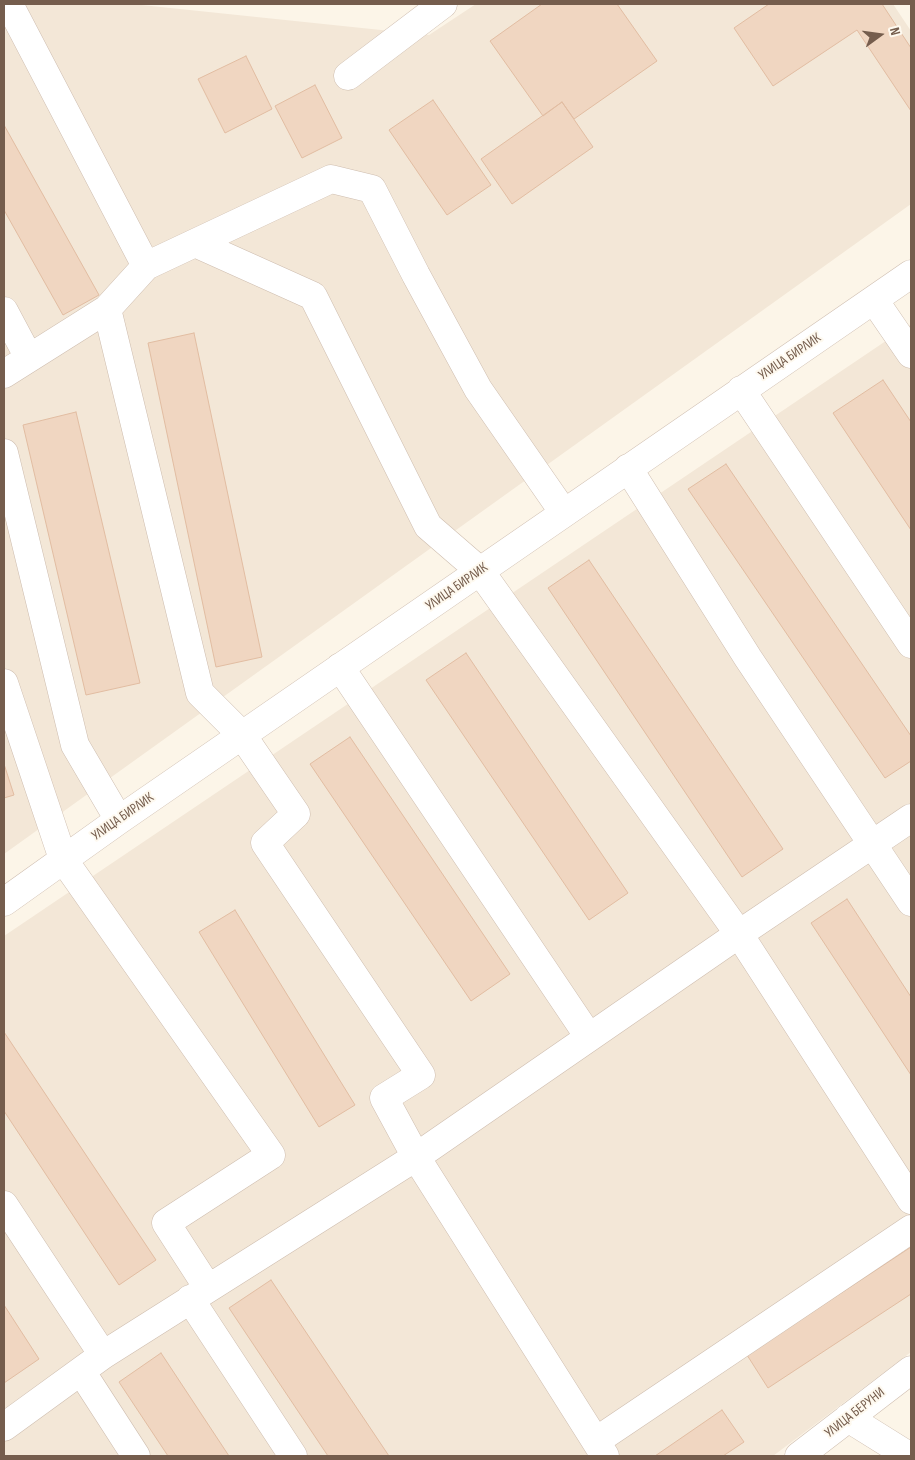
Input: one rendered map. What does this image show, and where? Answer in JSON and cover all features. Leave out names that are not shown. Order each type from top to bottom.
[{"type":"street","points":[[9,4],[146,266]]},
{"type":"street","points":[[348,76],[443,4]]},
{"type":"street","points":[[4,376],[107,309],[146,266],[330,179],[372,189],[478,389],[564,513]]},
{"type":"street","points":[[195,243],[313,296],[428,526],[480,570],[739,934],[911,1200]]},
{"type":"street","name":"УЛИЦА БИРЛИК","points":[[4,902],[63,859],[480,570],[911,274]]},
{"type":"street","points":[[874,300],[911,354]]},
{"type":"street","points":[[107,309],[200,694],[242,735],[296,814],[265,843],[421,1075],[384,1098],[416,1157],[600,1449],[911,1229]]},
{"type":"street","points":[[4,311],[29,358]]},
{"type":"street","points":[[741,390],[911,644]]},
{"type":"street","points":[[4,453],[75,745],[119,820]]},
{"type":"street","points":[[628,468],[748,658],[911,902]]},
{"type":"street","points":[[340,667],[590,1037]]},
{"type":"street","points":[[4,683],[63,859],[271,1155],[166,1223],[199,1293],[293,1456]]},
{"type":"street","points":[[4,1426],[103,1355],[416,1157],[911,818]]},
{"type":"street","points":[[4,1205],[103,1355]]},
{"type":"street","name":"УЛИЦА БЕРУНИ","points":[[815,1452],[848,1418],[911,1370]]},
{"type":"street","points":[[81,1371],[136,1456]]},
{"type":"street","points":[[848,1418],[910,1456]]},
{"type":"shaded area","points":[[4,4],[132,4],[429,35],[476,4],[893,4],[911,31],[911,204],[4,854]]},
{"type":"shaded area","points":[[911,324],[911,1352],[773,1456],[4,1456],[4,936]]},
{"type":"building","points":[[542,4],[617,4],[657,61],[574,119],[562,102],[543,116],[490,41]]},
{"type":"building","points":[[769,4],[882,4],[911,48],[911,111],[857,30],[773,86],[734,28]]},
{"type":"building","points":[[246,56],[272,109],[225,133],[198,79]]},
{"type":"building","points":[[315,85],[342,138],[302,158],[275,106]]},
{"type":"building","points":[[433,100],[491,185],[447,215],[389,130]]},
{"type":"building","points":[[562,102],[593,147],[512,204],[481,159]]},
{"type":"building","points":[[4,125],[99,295],[63,315],[4,210]]},
{"type":"building","points":[[194,333],[262,657],[216,667],[148,343]]},
{"type":"building","points":[[883,380],[911,422],[911,530],[833,413]]},
{"type":"building","points":[[76,412],[140,683],[86,695],[23,425]]},
{"type":"building","points":[[726,464],[911,736],[911,761],[885,778],[688,489]]},
{"type":"building","points":[[589,560],[783,849],[742,877],[548,588]]},
{"type":"building","points":[[466,653],[628,893],[589,920],[426,680]]},
{"type":"building","points":[[350,737],[510,974],[471,1001],[310,764]]},
{"type":"building","points":[[4,764],[14,795],[4,798]]},
{"type":"building","points":[[847,899],[911,997],[911,1075],[811,923]]},
{"type":"building","points":[[235,910],[355,1105],[319,1127],[199,932]]},
{"type":"building","points":[[4,1032],[156,1260],[119,1285],[4,1111]]},
{"type":"building","points":[[911,1247],[911,1294],[768,1388],[747,1355]]},
{"type":"building","points":[[271,1280],[389,1456],[328,1456],[229,1308]]},
{"type":"building","points":[[4,1305],[39,1359],[4,1383]]},
{"type":"building","points":[[161,1353],[229,1456],[168,1456],[119,1382]]},
{"type":"building","points":[[722,1410],[744,1442],[723,1456],[655,1456]]}]
